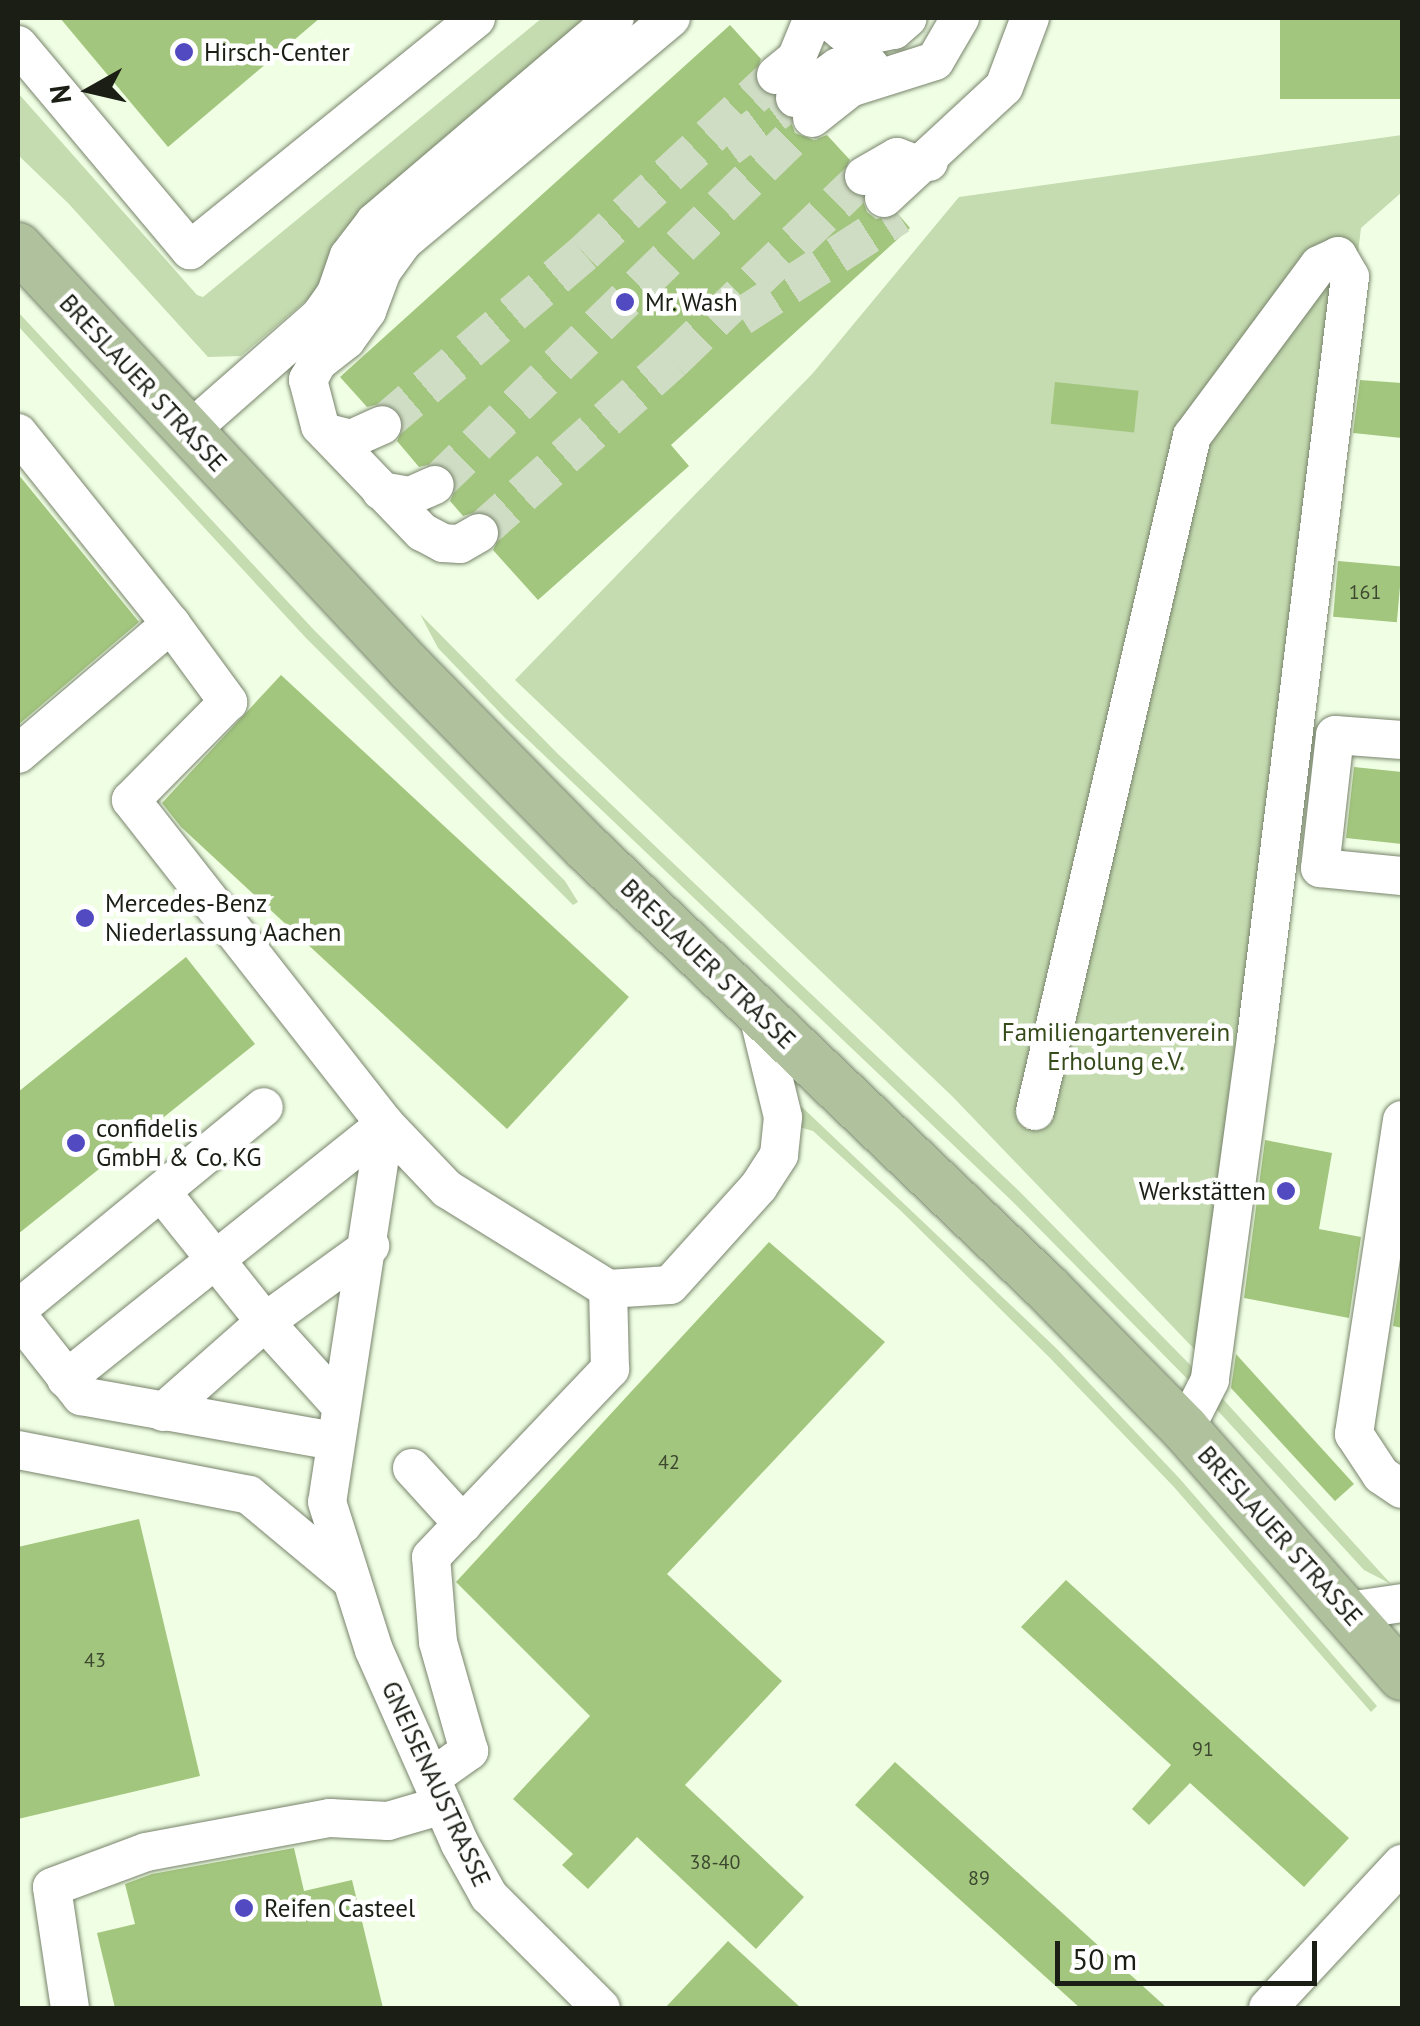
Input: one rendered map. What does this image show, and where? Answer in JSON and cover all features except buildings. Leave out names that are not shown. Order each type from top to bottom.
[{"type":"main road","name":"BRESLAUER STRASSE","points":[[18,247],[188,432],[588,850],[1048,1288],[1184,1429],[1402,1676]]},
{"type":"street","points":[[18,45],[190,250],[476,18]]},
{"type":"street","points":[[188,432],[320,316],[336,293],[349,256],[375,222],[615,18]]},
{"type":"street","points":[[478,533],[460,544],[443,543],[422,532],[327,434],[312,407],[308,380],[318,362],[346,340],[367,311],[382,272],[404,241],[671,18]]},
{"type":"street","points":[[812,18],[796,59],[803,107],[934,61],[960,18]]},
{"type":"street","points":[[826,18],[843,32],[860,37],[894,30],[908,18]]},
{"type":"street","points":[[929,162],[915,164],[897,157],[882,196],[929,162],[1004,87],[1030,18]]},
{"type":"street","points":[[1035,1112],[1192,436],[1319,265],[1338,256],[1350,276],[1348,296],[1250,1091],[1210,1380],[1184,1429]]},
{"type":"street","points":[[327,434],[351,439],[382,424]]},
{"type":"street","points":[[18,433],[171,624],[228,702],[130,800],[385,1124],[447,1189],[608,1289],[670,1284],[759,1186],[780,1155],[784,1117],[757,1010]]},
{"type":"street","points":[[381,491],[410,496],[435,485]]},
{"type":"street","points":[[18,754],[171,624]]},
{"type":"street","points":[[1402,740],[1335,735],[1320,868],[1402,876]]},
{"type":"street","points":[[264,1107],[18,1312],[81,1396],[163,1412],[337,1423]]},
{"type":"street","points":[[1402,1120],[1354,1434],[1382,1475],[1402,1489]]},
{"type":"street","points":[[66,1379],[385,1124]]},
{"type":"street","name":"GNEISENAUSTRASSE","points":[[385,1124],[370,1246],[337,1423],[327,1502],[374,1650],[489,1896],[597,2008]]},
{"type":"street","points":[[163,1194],[265,1322],[337,1423]]},
{"type":"street","points":[[163,1412],[265,1322],[370,1246]]},
{"type":"street","points":[[70,2008],[52,1887],[146,1852],[330,1818],[388,1821],[437,1791],[469,1751],[438,1642],[431,1558],[610,1369],[608,1289]]},
{"type":"street","points":[[18,1450],[250,1496],[351,1580]]},
{"type":"street","points":[[412,1468],[464,1524]]},
{"type":"street","points":[[1348,1611],[1402,1603]]},
{"type":"street","points":[[1268,2008],[1402,1864]]},
{"type":"green space","points":[[542,18],[595,18],[356,217],[338,237],[315,293],[241,356],[208,357],[68,203],[18,155],[18,93],[197,295],[203,297]]},
{"type":"green space","name":"Familiengartenverein Erholung e.V.","points":[[1402,135],[1402,192],[1361,228],[1220,1376],[953,1097],[515,680],[813,373],[959,197]]},
{"type":"green space","points":[[18,312],[314,630],[565,881],[578,902],[573,905],[306,638],[18,326]]},
{"type":"green space","points":[[420,614],[558,754],[1020,1192],[1212,1387],[1391,1584],[1364,1570],[1207,1399],[1012,1201],[505,718],[438,648]]},
{"type":"green space","points":[[802,1107],[1057,1349],[1180,1479],[1377,1706],[1371,1712],[1173,1486],[1049,1357],[900,1210],[813,1131],[799,1127],[797,1109]]},
{"type":"tunnel","points":[[382,425],[584,253],[776,75]]},
{"type":"tunnel","points":[[728,148],[795,98]]},
{"type":"tunnel","points":[[435,485],[812,118]]},
{"type":"tunnel","points":[[479,533],[672,361],[864,176]]},
{"type":"tunnel","points":[[741,317],[899,215]]},
{"type":"place","name":"Hirsch-Center","points":[[184,52]]},
{"type":"place","name":"Mr. Wash","points":[[625,302]]},
{"type":"place","name":"Mercedes-Benz Niederlassung Aachen","points":[[85,918]]},
{"type":"place","name":"confidelis GmbH & Co. KG","points":[[76,1143]]},
{"type":"place","name":"Werkstätten","points":[[1286,1191]]},
{"type":"place","name":"Reifen Casteel","points":[[244,1908]]}]
